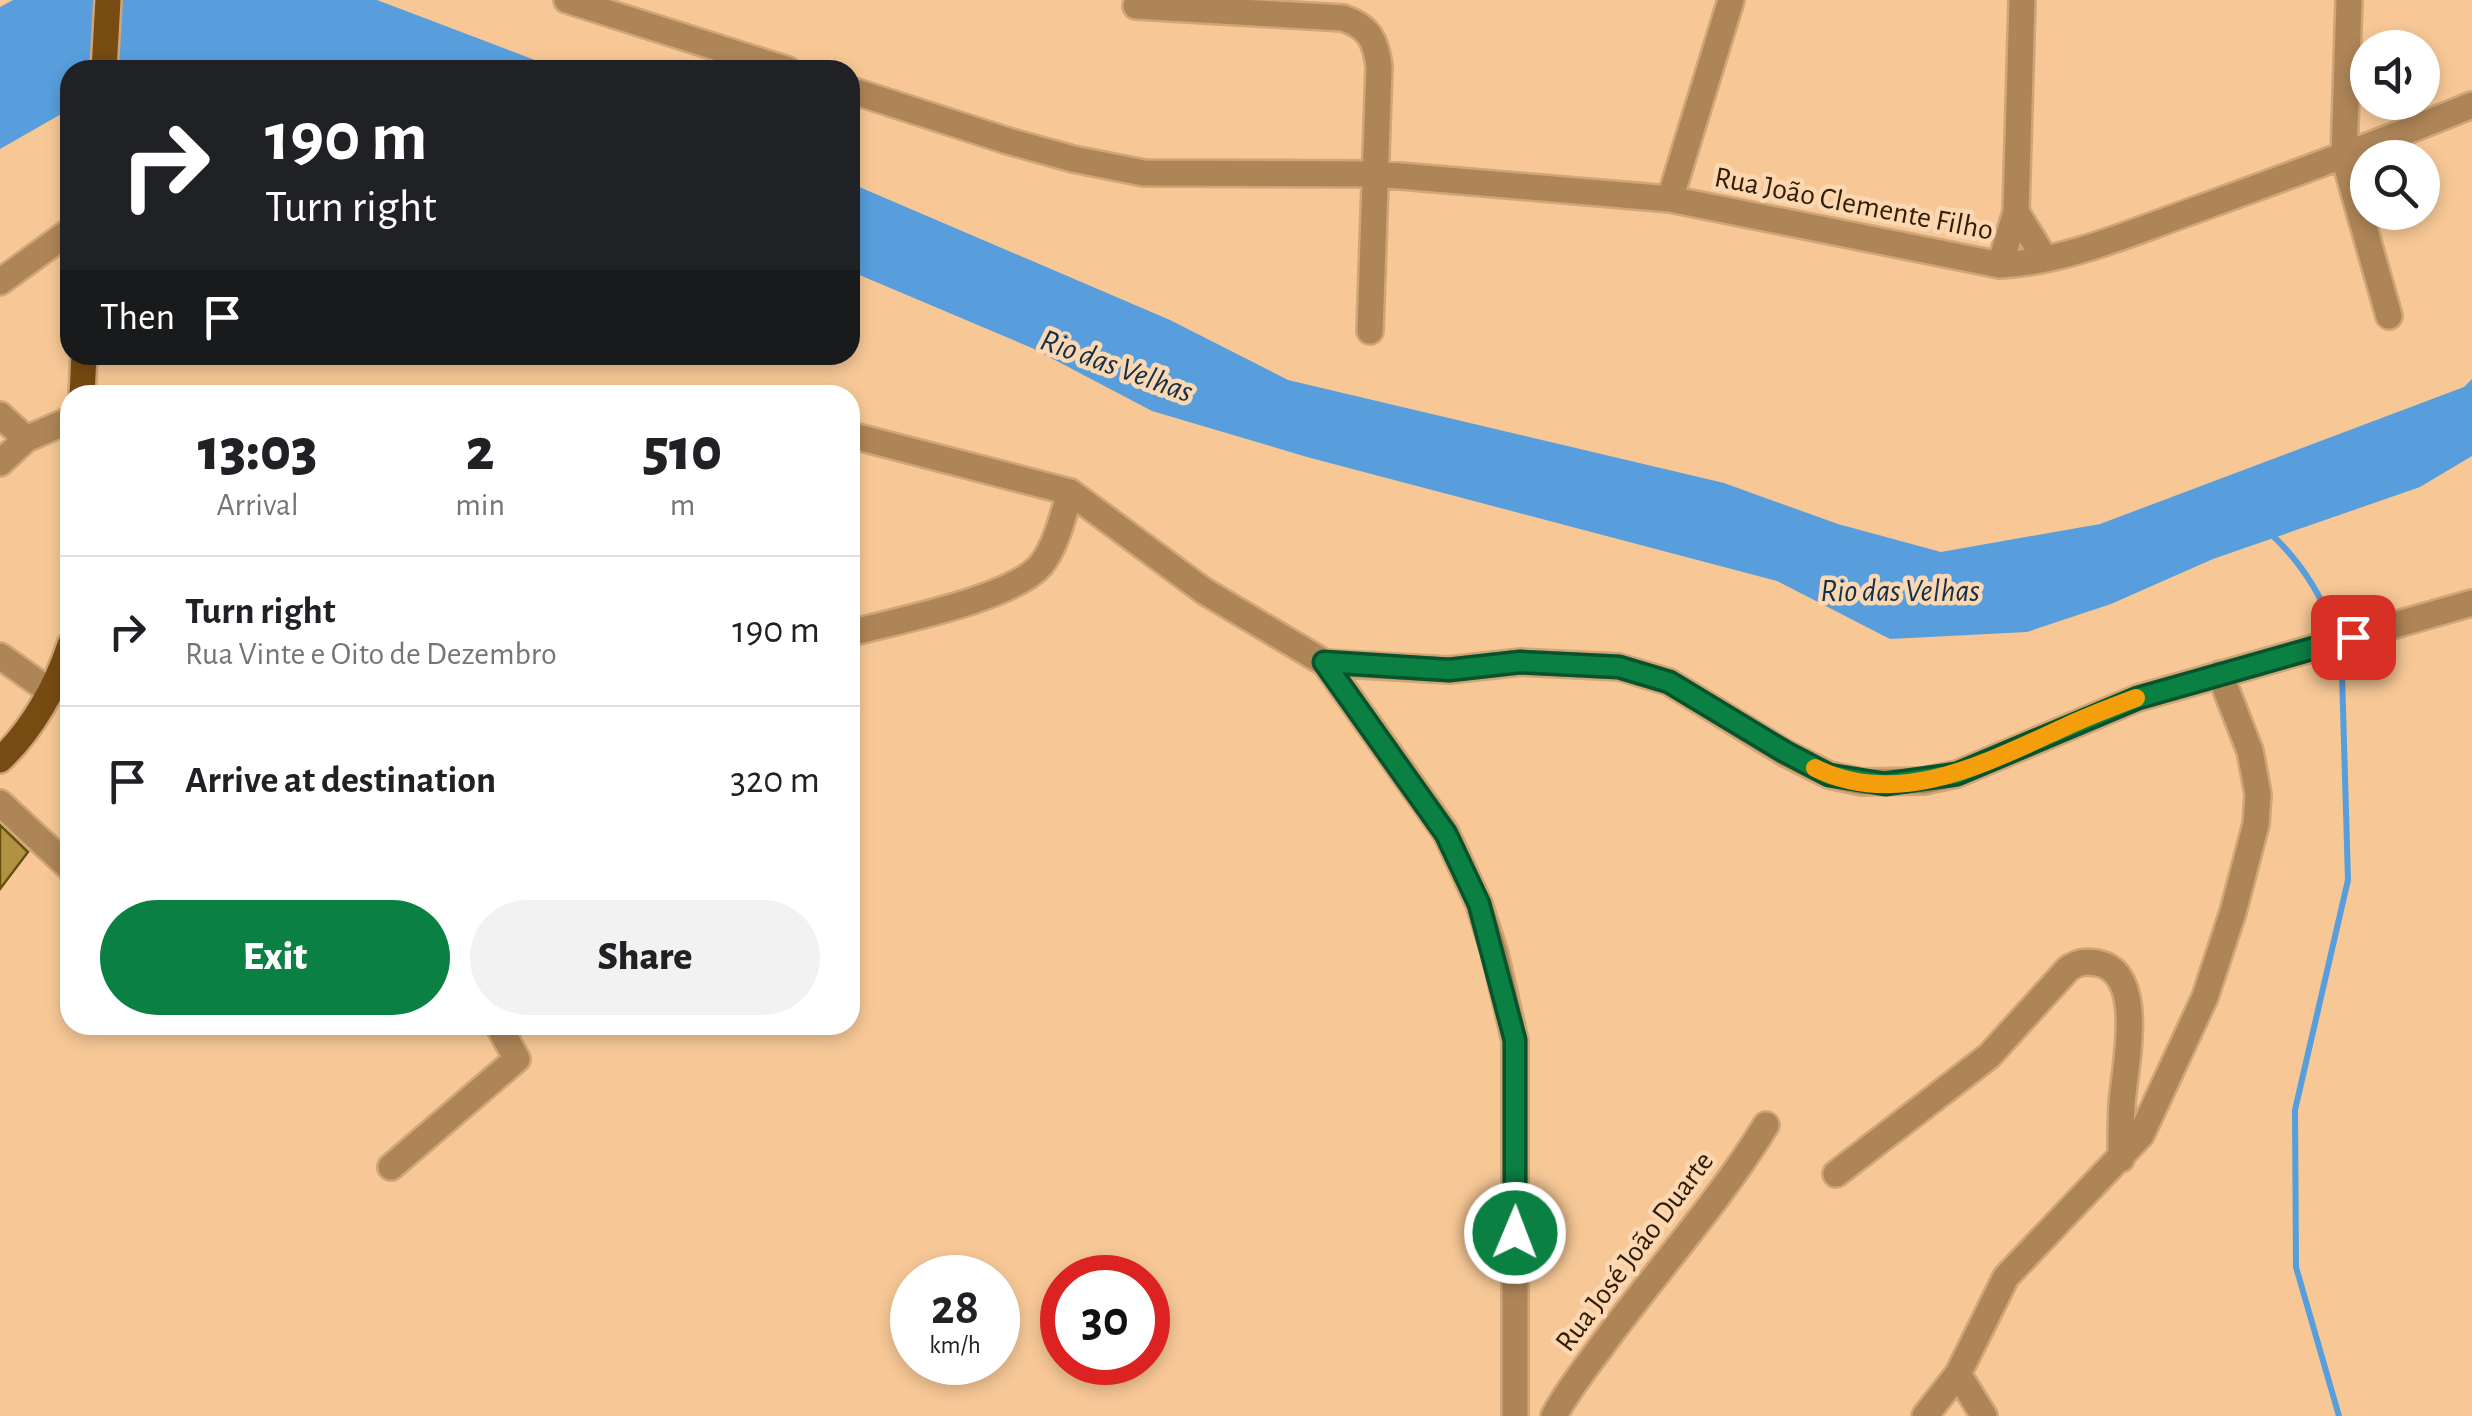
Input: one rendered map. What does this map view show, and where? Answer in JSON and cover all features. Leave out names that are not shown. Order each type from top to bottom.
[{"type":"main road","points":[[105,60],[108,0]]},
{"type":"main road","points":[[0,760],[51,692],[60,670]]},
{"type":"street","points":[[567,0],[756,60]]},
{"type":"street","points":[[1670,199],[1731,0]]},
{"type":"street","points":[[2000,265],[2016,212],[2022,0]]},
{"type":"street","points":[[2349,0],[2344,157],[2389,316]]},
{"type":"street","points":[[1136,6],[1343,18],[1366,28],[1377,48],[1379,67],[1370,330]]},
{"type":"street","name":"Rua João Clemente Filho","points":[[860,93],[1024,146],[1144,173],[1377,174],[1670,199],[2000,265],[2045,259],[2344,157],[2472,105]]},
{"type":"street","points":[[2016,212],[2045,259]]},
{"type":"street","points":[[0,282],[60,238]]},
{"type":"street","points":[[0,415],[26,439]]},
{"type":"street","points":[[0,463],[26,439],[60,424]]},
{"type":"street","points":[[860,439],[1070,492],[1204,591],[1324,662],[1449,670],[1520,662],[1619,667],[1669,682],[1829,775],[1885,784],[1957,774],[2138,698],[2472,603]]},
{"type":"street","points":[[860,630],[1010,588],[1022,581],[1043,562],[1070,492]]},
{"type":"street","points":[[0,656],[51,692]]},
{"type":"street","name":"Rua José João Duarte","points":[[1324,662],[1446,834],[1479,904],[1495,954],[1515,1040],[1516,1416]]},
{"type":"street","points":[[1926,1416],[1958,1374],[2006,1277],[2141,1134],[2204,997],[2233,912],[2256,824],[2258,794],[2250,751],[2220,674]]},
{"type":"street","points":[[0,804],[60,859]]},
{"type":"street","points":[[1836,1174],[1989,1056],[2068,970],[2081,962],[2107,965],[2119,974],[2126,988],[2128,1048],[2120,1159]]},
{"type":"street","points":[[391,1167],[516,1059],[503,1035]]},
{"type":"street","name":"Rua José João Duarte","points":[[1554,1416],[1648,1283],[1740,1167],[1766,1124]]},
{"type":"street","points":[[1958,1374],[1984,1416]]},
{"type":"water","points":[[13,0],[377,0],[535,60],[60,60],[60,115],[0,149],[0,7]]},
{"type":"water","name":"Rio das Velhas","points":[[860,187],[1170,320],[1288,380],[1724,483],[1838,524],[1941,552],[2100,524],[2464,387],[2472,379],[2472,456],[2420,487],[2213,559],[2111,604],[2027,632],[1890,639],[1777,581],[1307,457],[1152,411],[1032,348],[860,275]]},
{"type":"building","points":[[0,825],[28,852],[0,889]]},
{"type":"waterway","points":[[2269,532],[2306,575],[2332,625]]},
{"type":"waterway","points":[[2339,1416],[2296,1267],[2295,1110],[2348,880],[2342,674]]},
{"type":"slow traffic","points":[[1815,768],[1829,775],[1885,784],[1957,774],[2136,698]]},
{"type":"route","points":[[1515,1233],[1515,1040],[1479,904],[1446,834],[1324,662],[1449,670],[1520,662],[1619,667],[1669,682],[1829,775],[1885,784],[1957,774],[2138,698],[2353,637]]}]
